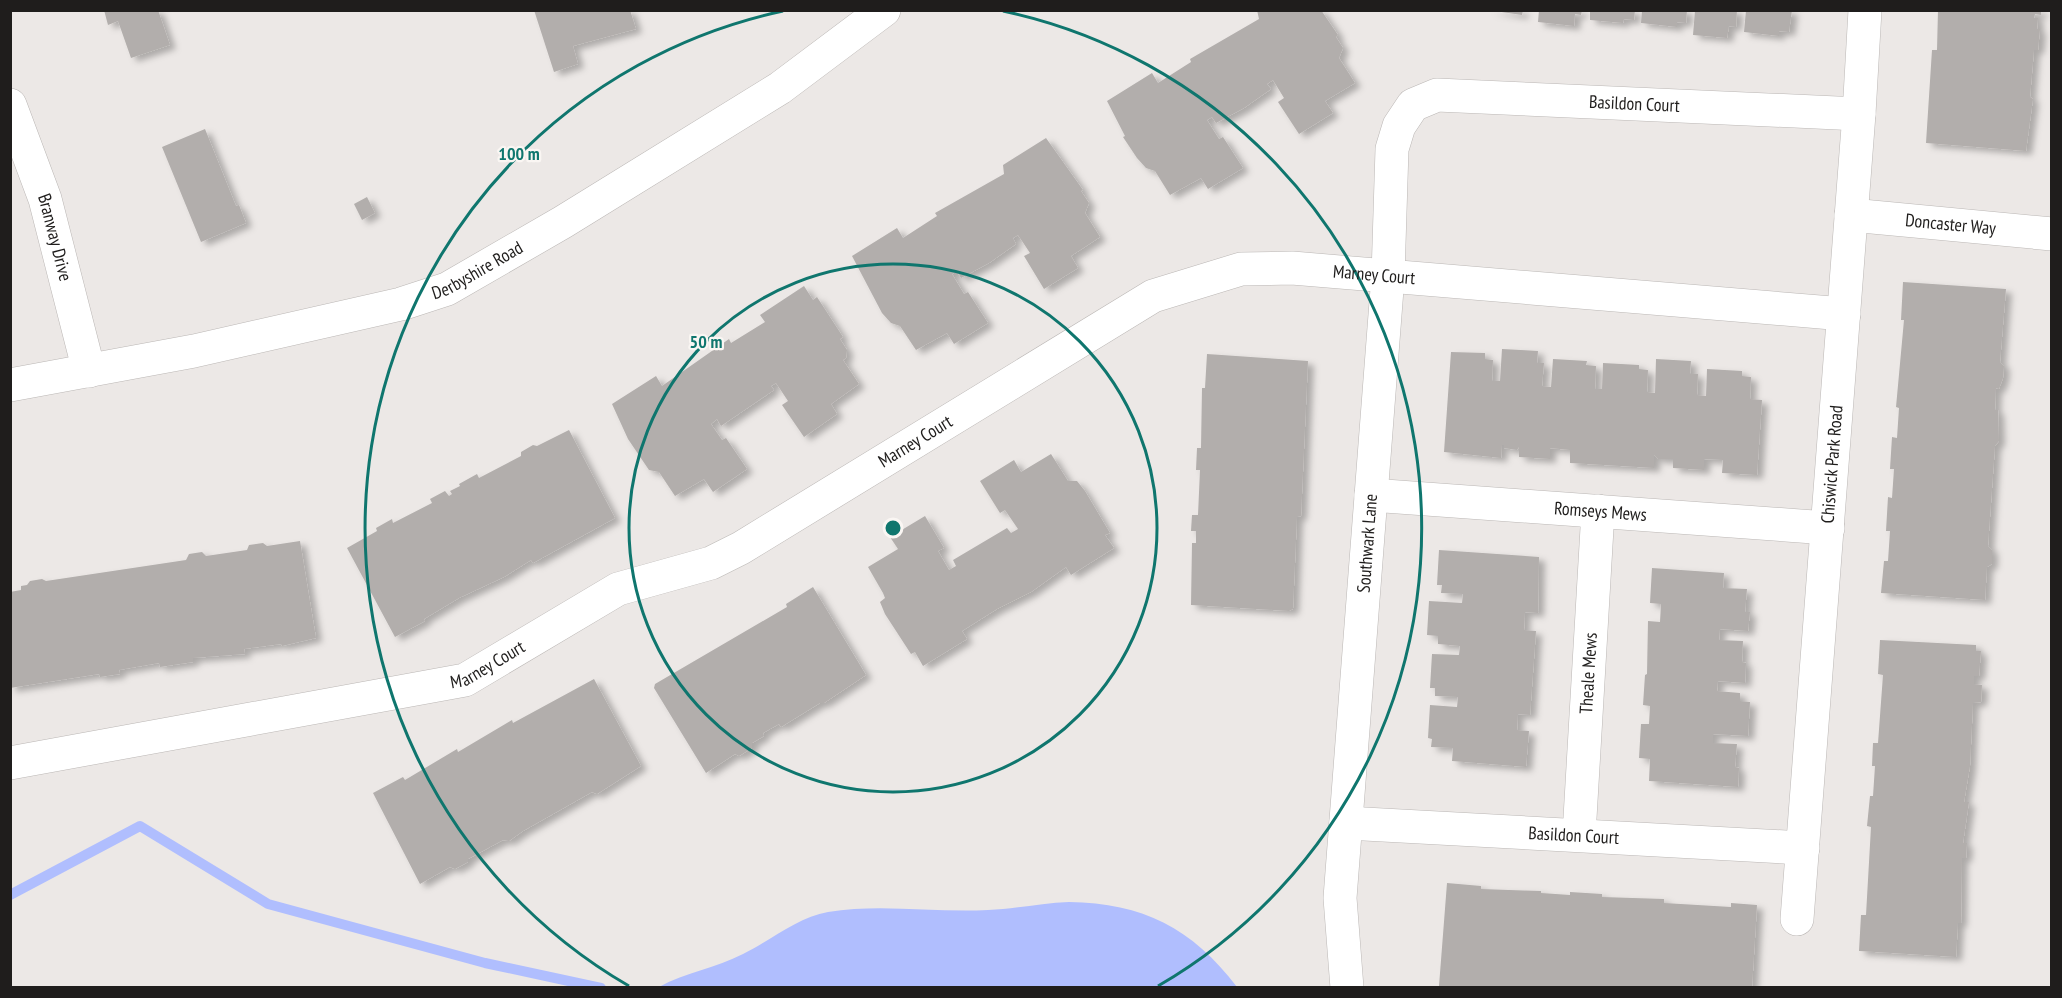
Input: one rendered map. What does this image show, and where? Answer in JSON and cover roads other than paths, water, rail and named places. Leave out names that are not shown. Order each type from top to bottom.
[{"type":"street","name":"Derbyshire Road","points":[[10,385],[217,346],[400,304],[447,289],[563,222],[780,88],[884,10]]},
{"type":"street","name":"Chiswick Park Road","points":[[1797,919],[1865,10]]},
{"type":"street","name":"Basildon Court","points":[[1413,105],[1437,95],[1859,114]]},
{"type":"street","name":"Branway Drive","points":[[10,105],[45,199],[89,370]]},
{"type":"street","name":"Southwark Lane","points":[[1347,987],[1340,898],[1388,276],[1392,149],[1398,126],[1413,105]]},
{"type":"street","name":"Doncaster Way","points":[[1851,215],[2052,234]]},
{"type":"street","name":"Marney Court","points":[[10,762],[465,680],[618,589],[711,563],[741,548],[1153,296],[1241,269],[1292,268],[1844,314]]},
{"type":"street","name":"Romseys Mews","points":[[1371,495],[1828,528]]},
{"type":"street","name":"Theale Mews","points":[[1579,836],[1599,511]]},
{"type":"street","name":"Basildon Court","points":[[1346,823],[1803,848]]},
{"type":"water","points":[[1069,902],[1120,907],[1164,923],[1184,934],[1202,949],[1237,987],[659,987],[680,977],[733,959],[795,924],[828,912],[868,908],[988,910]]},
{"type":"waterway","points":[[10,895],[140,826],[268,904],[485,963],[601,988]]}]
